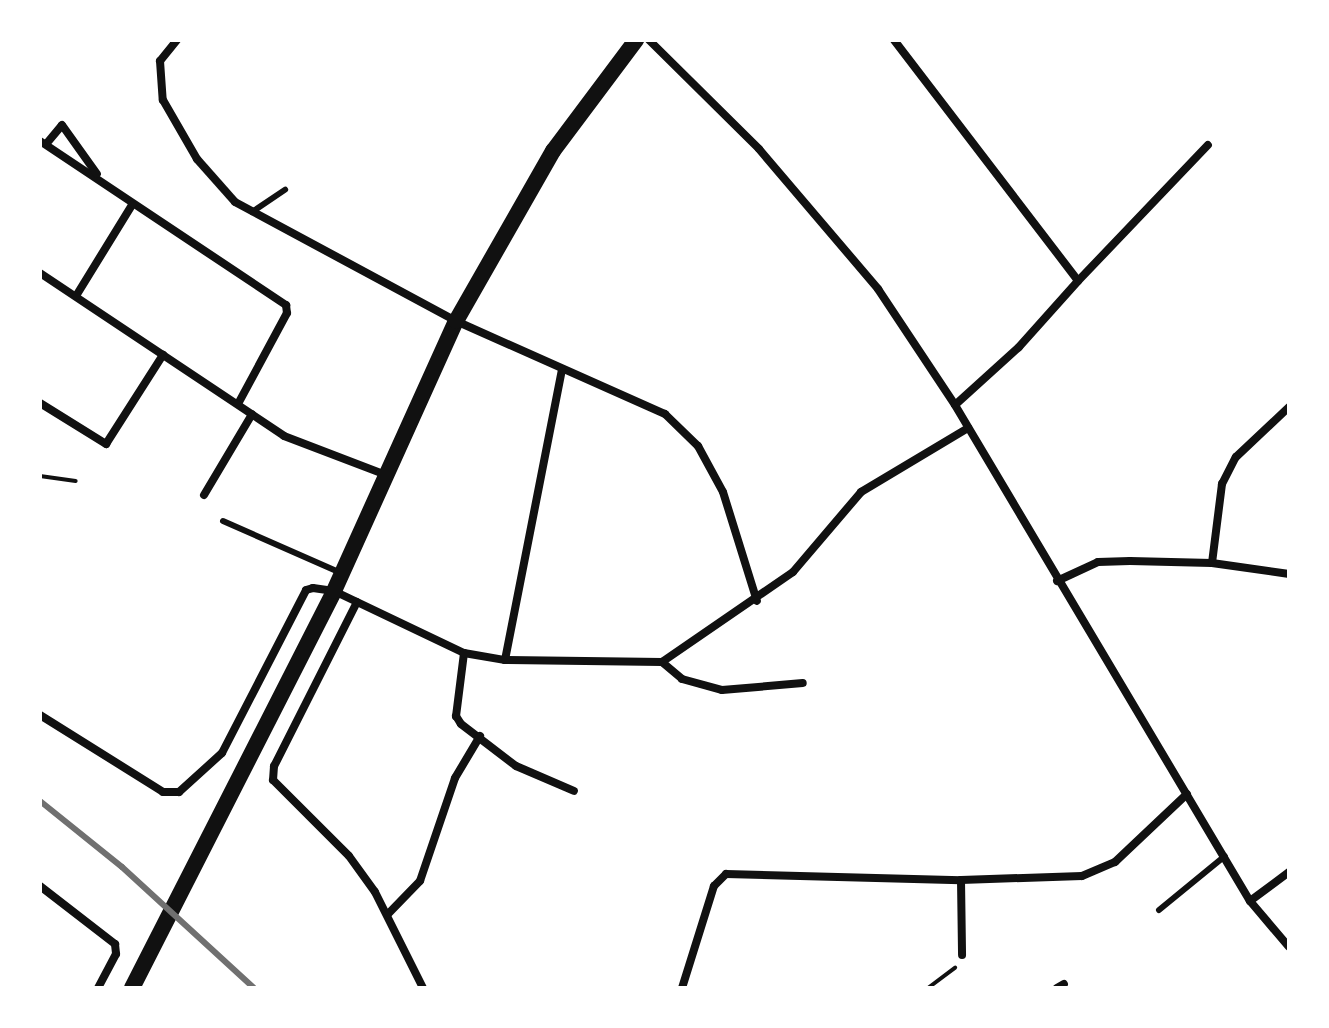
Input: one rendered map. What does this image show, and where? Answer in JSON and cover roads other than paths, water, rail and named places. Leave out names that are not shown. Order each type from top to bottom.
[{"type":"main road","points":[[132,988],[334,591],[456,321],[553,151],[636,40]]},
{"type":"street","points":[[177,40],[160,61],[163,100],[197,159],[249,214],[456,321],[665,414],[698,446],[723,492],[757,601]]},
{"type":"street","points":[[649,40],[759,149],[857,260],[955,405],[1250,901],[1289,947]]},
{"type":"street","points":[[894,40],[1078,281]]},
{"type":"street","points":[[100,179],[62,125],[44,142],[100,179],[132,205],[286,305],[287,313],[239,402]]},
{"type":"street","points":[[955,405],[1019,347],[1208,145]]},
{"type":"street","points":[[76,296],[132,205]]},
{"type":"street","points":[[40,273],[239,402],[252,414],[314,451],[386,476]]},
{"type":"street","points":[[40,403],[106,444],[163,355]]},
{"type":"street","points":[[505,660],[562,370]]},
{"type":"street","points":[[1212,563],[1222,484],[1236,457],[1289,407]]},
{"type":"street","points":[[204,495],[252,414]]},
{"type":"street","points":[[40,715],[163,792],[179,792],[222,753],[306,590],[334,591],[464,653],[505,660],[662,662],[757,601],[793,572],[848,503],[968,428]]},
{"type":"street","points":[[1057,581],[1098,562],[1212,563],[1289,574]]},
{"type":"street","points":[[357,602],[274,766],[273,780],[349,856],[388,914],[423,988]]},
{"type":"street","points":[[464,653],[456,716],[516,766],[574,791]]},
{"type":"street","points":[[662,662],[682,679],[722,690],[803,683]]},
{"type":"street","points":[[388,914],[420,881],[455,778],[480,736]]},
{"type":"street","points":[[682,988],[714,886],[726,874],[961,880],[1071,877],[1101,871],[1187,794]]},
{"type":"street","points":[[1250,901],[1289,872]]},
{"type":"street","points":[[961,880],[962,955]]},
{"type":"street","points":[[40,886],[115,944],[116,954],[98,988]]},
{"type":"lane","points":[[249,214],[285,190]]},
{"type":"lane","points":[[223,521],[341,573]]},
{"type":"lane","points":[[1159,910],[1225,856]]},
{"type":"railway","points":[[40,801],[122,867],[254,988]]}]
